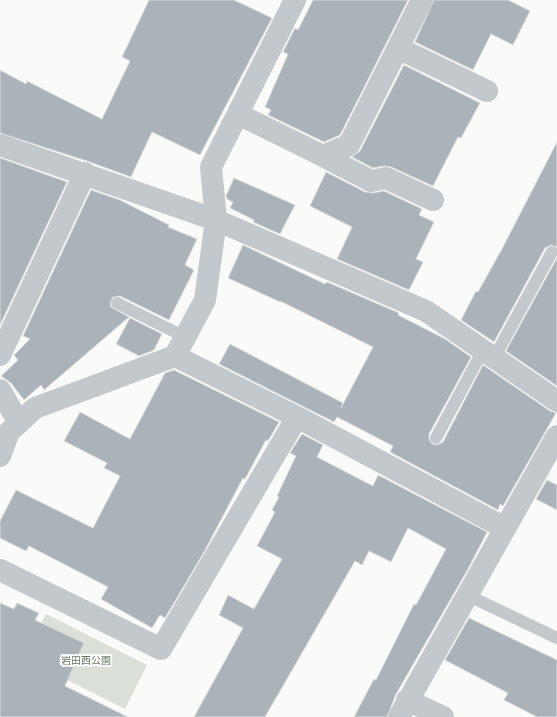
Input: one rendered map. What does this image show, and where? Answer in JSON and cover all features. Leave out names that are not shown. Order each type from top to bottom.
[{"type":"street","points":[[323,156],[349,145],[422,0]]},
{"type":"street","points":[[0,456],[9,432],[35,408],[175,356],[205,300],[216,220],[211,167],[238,114],[287,3]]},
{"type":"street","points":[[398,48],[488,91]]},
{"type":"street","points":[[238,114],[371,181],[386,178],[433,200]]},
{"type":"street","points":[[0,146],[85,173],[216,220],[426,311],[557,400]]},
{"type":"street","points":[[0,355],[85,173]]},
{"type":"street","points":[[175,356],[297,418],[505,528]]},
{"type":"street","points":[[0,390],[19,423]]},
{"type":"street","points":[[0,570],[162,649],[297,418]]},
{"type":"street","points":[[443,717],[403,708],[557,436]]},
{"type":"lane","points":[[436,438],[552,252]]},
{"type":"lane","points":[[117,303],[185,337]]},
{"type":"lane","points":[[467,595],[557,638]]},
{"type":"green space","name":"岩田西公園","points":[[46,614],[147,665],[125,709],[24,658]]},
{"type":"building","points":[[149,0],[234,0],[272,18],[200,155],[152,132],[131,177],[0,133],[0,70],[26,84],[27,81],[102,119],[130,61],[122,57]]},
{"type":"building","points":[[313,0],[408,0],[340,135],[324,142],[268,115],[271,110],[265,107],[288,54],[283,52],[295,28],[298,30]]},
{"type":"building","points":[[434,0],[508,0],[530,11],[513,45],[491,34],[473,70],[415,42]]},
{"type":"building","points":[[404,65],[480,103],[461,138],[458,137],[433,186],[391,167],[384,166],[373,168],[352,157],[360,151]]},
{"type":"building","points":[[557,142],[557,247],[551,245],[545,248],[494,342],[461,320],[476,291],[478,292],[502,249]]},
{"type":"building","points":[[0,158],[67,182],[0,325]]},
{"type":"building","points":[[326,172],[365,192],[373,193],[384,191],[422,209],[419,215],[434,222],[416,259],[423,262],[409,290],[337,259],[352,227],[310,206]]},
{"type":"building","points":[[234,178],[295,205],[280,234],[253,222],[254,220],[230,208],[233,202],[227,199],[226,196]]},
{"type":"building","points":[[91,190],[120,200],[169,225],[168,227],[197,239],[185,265],[194,270],[169,320],[120,296],[113,297],[110,303],[111,307],[129,317],[44,390],[41,385],[24,400],[11,383],[1,376],[18,360],[14,355],[30,339],[23,336]]},
{"type":"building","points":[[243,245],[325,284],[327,282],[399,313],[398,315],[445,339],[471,357],[429,434],[429,439],[432,444],[437,445],[443,442],[483,365],[550,411],[556,413],[503,506],[500,504],[498,510],[390,452],[393,446],[337,417],[334,422],[219,364],[230,344],[343,403],[341,408],[373,347],[280,301],[228,278]]},
{"type":"building","points":[[557,258],[557,386],[506,351]]},
{"type":"building","points":[[130,318],[162,334],[154,350],[139,356],[116,344]]},
{"type":"building","points":[[174,370],[279,422],[268,441],[266,440],[245,479],[243,478],[204,552],[165,618],[160,615],[152,628],[101,599],[108,587],[29,546],[26,551],[0,538],[0,521],[16,490],[93,528],[120,476],[104,468],[107,463],[64,441],[80,412],[130,439],[165,373]]},
{"type":"building","points":[[302,434],[323,445],[317,457],[373,486],[378,475],[487,532],[468,569],[396,694],[387,717],[354,717],[374,679],[376,680],[414,604],[416,605],[446,549],[408,528],[391,562],[369,551],[362,565],[355,561],[265,717],[194,717],[243,628],[219,615],[228,595],[254,609],[282,559],[257,546],[275,512],[272,510],[279,497],[277,496],[296,456],[290,453]]},
{"type":"building","points":[[547,480],[557,485],[557,510],[536,499]]},
{"type":"building","points":[[0,603],[14,609],[17,603],[39,613],[35,620],[84,643],[65,686],[128,717],[0,717]]},
{"type":"building","points":[[469,618],[557,660],[557,717],[537,717],[504,700],[508,693],[445,660]]}]
